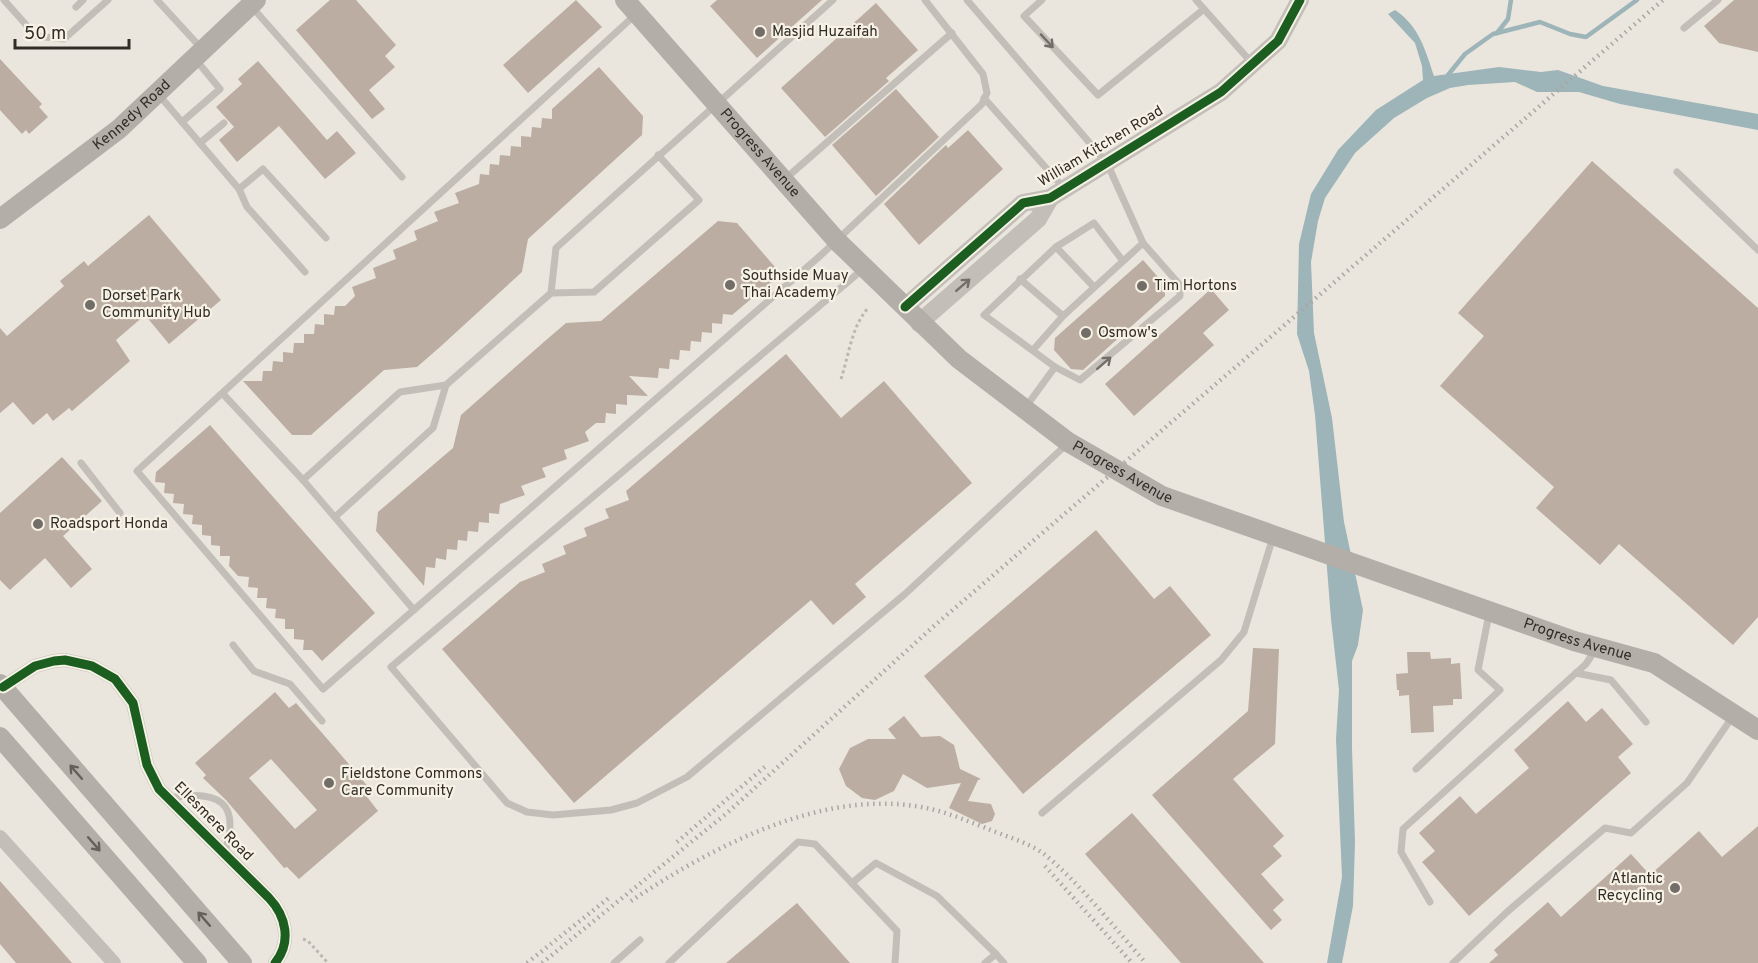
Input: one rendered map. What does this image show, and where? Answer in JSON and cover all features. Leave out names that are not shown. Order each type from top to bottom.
[{"type":"main road","name":"Kennedy Road","points":[[0,219],[119,129],[253,3]]},
{"type":"main road","name":"Progress Avenue","points":[[631,7],[837,241],[919,323],[958,359],[1068,442],[1162,496],[1489,612],[1596,647],[1654,663],[1758,730]]},
{"type":"main road","name":"Ellesmere Road","points":[[1,686],[243,963]]},
{"type":"main road","points":[[0,737],[197,963]]},
{"type":"street","name":"William Kitchen Road","points":[[905,307],[1023,204],[1057,193],[1221,92],[1278,41],[1300,0]]},
{"type":"street","name":"William Kitchen Road","points":[[919,323],[1038,219],[1057,193]]},
{"type":"street","name":"Ellesmere Road","points":[[1,686],[35,666],[54,661],[77,662],[105,672],[126,691],[133,703],[147,765],[167,798],[269,898],[281,914],[285,941],[275,963]]},
{"type":"street","points":[[0,837],[114,963]]},
{"type":"lane","points":[[4,0],[36,36],[64,39],[108,0]]},
{"type":"lane","points":[[76,7],[83,0]]},
{"type":"lane","points":[[157,0],[199,54],[220,89],[182,122]]},
{"type":"lane","points":[[551,293],[556,248],[833,0]]},
{"type":"lane","points":[[631,7],[223,394],[137,471],[323,689],[837,241],[982,104],[987,93],[983,74],[925,0]]},
{"type":"lane","points":[[967,0],[1107,163],[1143,243],[1180,285],[1180,296],[1080,380],[1055,367],[984,315],[1056,247],[1094,223],[1123,261]]},
{"type":"lane","points":[[1042,0],[1024,16],[1098,95],[1204,9]]},
{"type":"lane","points":[[1196,0],[1252,64]]},
{"type":"lane","points":[[1684,28],[1718,0]]},
{"type":"lane","points":[[253,3],[402,177]]},
{"type":"lane","points":[[784,181],[952,33]]},
{"type":"lane","points":[[157,93],[239,189],[247,207],[305,272]]},
{"type":"lane","points":[[984,98],[1057,193]]},
{"type":"lane","points":[[200,143],[224,123]]},
{"type":"lane","points":[[335,518],[433,428],[446,385],[551,293],[594,292],[699,200],[658,156]]},
{"type":"lane","points":[[239,189],[263,169],[326,238]]},
{"type":"lane","points":[[1677,172],[1758,249]]},
{"type":"lane","points":[[1033,350],[1063,316],[1143,243]]},
{"type":"lane","points":[[1056,247],[1094,287]]},
{"type":"lane","points":[[864,268],[391,667],[507,803],[527,812],[553,814],[611,810],[637,803],[687,777],[905,594],[1068,442]]},
{"type":"lane","points":[[1020,279],[1063,316]]},
{"type":"lane","points":[[1024,410],[1055,367]]},
{"type":"lane","points":[[303,480],[400,392],[446,385]]},
{"type":"lane","points":[[223,394],[303,480],[414,610]]},
{"type":"lane","points":[[81,463],[120,513]]},
{"type":"lane","points":[[1042,813],[1221,660],[1244,632],[1273,537]]},
{"type":"lane","points":[[1416,769],[1500,690],[1478,670],[1489,612]]},
{"type":"lane","points":[[233,645],[254,671],[290,684],[322,721]]},
{"type":"lane","points":[[1430,902],[1401,852],[1403,829],[1576,674],[1586,664],[1596,647]]},
{"type":"lane","points":[[1576,674],[1611,681],[1646,722]]},
{"type":"lane","points":[[1453,963],[1507,912],[1605,828],[1631,833],[1655,812],[1687,783],[1735,714]]},
{"type":"lane","points":[[167,798],[206,793],[218,799],[230,813],[230,837],[224,855]]},
{"type":"lane","points":[[669,963],[798,842],[815,844],[897,931],[895,963]]},
{"type":"lane","points":[[852,884],[876,863],[937,896],[1004,963]]},
{"type":"lane","points":[[614,963],[640,940]]},
{"type":"lane","points":[[985,963],[996,954]]},
{"type":"path","points":[[842,379],[858,319],[868,308]]},
{"type":"path","points":[[303,939],[308,941],[328,963]]},
{"type":"water","points":[[1395,10],[1416,31],[1434,76],[1499,67],[1541,72],[1558,70],[1603,86],[1758,114],[1758,130],[1620,104],[1579,92],[1537,92],[1515,82],[1468,85],[1450,88],[1427,98],[1394,118],[1355,153],[1325,198],[1318,221],[1311,262],[1314,333],[1332,418],[1344,522],[1363,610],[1358,645],[1352,661],[1355,842],[1353,906],[1342,963],[1327,963],[1342,877],[1336,739],[1339,690],[1315,415],[1309,371],[1297,334],[1299,244],[1311,194],[1338,150],[1376,110],[1423,80],[1422,66],[1415,43],[1388,14]]},
{"type":"building","points":[[330,0],[356,0],[396,45],[385,56],[395,67],[369,90],[385,109],[372,119],[296,30]]},
{"type":"building","points":[[576,0],[602,27],[528,93],[503,65]]},
{"type":"building","name":"Masjid Huzaifah","points":[[717,0],[822,0],[757,58],[710,6]]},
{"type":"building","points":[[1734,0],[1758,0],[1758,52],[1719,43],[1704,26]]},
{"type":"building","points":[[876,3],[918,50],[886,78],[889,81],[825,137],[781,88]]},
{"type":"building","points":[[0,59],[42,104],[39,107],[48,117],[29,134],[26,130],[22,134],[0,110]]},
{"type":"building","points":[[258,61],[327,140],[337,131],[356,153],[325,179],[279,126],[237,162],[219,140],[234,127],[216,107],[242,84],[238,79]]},
{"type":"building","points":[[599,67],[643,116],[642,135],[528,239],[522,272],[417,367],[384,370],[311,435],[292,435],[243,381],[262,381],[263,371],[272,371],[273,361],[283,362],[283,352],[293,353],[294,343],[304,343],[304,334],[314,334],[315,324],[324,325],[324,314],[334,315],[335,306],[345,306],[355,296],[352,287],[376,278],[373,268],[396,259],[393,250],[417,240],[414,231],[438,221],[434,212],[459,203],[455,193],[479,184],[480,174],[489,175],[490,164],[499,165],[500,155],[510,156],[511,146],[521,147],[521,136],[531,137],[532,127],[541,128],[542,118],[552,119],[552,109]]},
{"type":"building","points":[[896,89],[939,137],[876,196],[832,145]]},
{"type":"building","points":[[968,130],[1003,169],[919,245],[884,204],[946,145],[948,148]]},
{"type":"building","points":[[1592,161],[1758,308],[1758,617],[1733,645],[1619,544],[1600,565],[1536,508],[1554,487],[1440,386],[1484,336],[1458,313]]},
{"type":"building","points":[[149,215],[221,300],[169,344],[145,315],[116,340],[130,361],[72,411],[69,408],[53,421],[47,413],[33,425],[13,402],[0,413],[0,328],[7,336],[64,286],[60,281],[84,261],[88,266]]},
{"type":"building","points":[[718,221],[737,223],[781,274],[732,315],[723,314],[722,324],[712,323],[712,333],[702,332],[701,342],[691,341],[690,351],[680,350],[679,360],[670,359],[669,369],[659,368],[658,378],[629,376],[648,396],[627,395],[627,405],[616,404],[616,414],[606,413],[605,423],[596,423],[585,432],[589,441],[564,450],[567,459],[542,468],[546,477],[521,486],[525,495],[500,504],[499,514],[489,513],[489,523],[479,522],[478,532],[468,531],[467,541],[458,540],[457,550],[447,549],[446,560],[436,558],[435,568],[426,567],[424,586],[376,531],[378,512],[453,448],[461,415],[566,323],[601,321]]},
{"type":"building","points":[[1143,260],[1165,285],[1165,296],[1083,370],[1071,369],[1054,350],[1055,338]]},
{"type":"building","points":[[1211,289],[1229,310],[1203,333],[1214,345],[1134,416],[1105,384]]},
{"type":"building","points":[[786,354],[841,418],[884,381],[972,483],[855,584],[866,597],[833,625],[811,600],[574,803],[442,649],[520,582],[545,572],[542,564],[566,554],[563,546],[587,536],[584,528],[609,518],[605,509],[629,500],[626,491]]},
{"type":"building","points":[[210,425],[375,613],[322,661],[312,650],[303,650],[304,640],[294,639],[294,629],[285,629],[285,619],[275,618],[276,609],[266,608],[267,598],[257,598],[258,588],[248,587],[249,577],[238,576],[229,566],[230,556],[220,556],[220,546],[211,545],[211,536],[202,535],[202,525],[192,524],[193,515],[183,514],[184,504],[173,503],[174,494],[164,493],[165,483],[155,482],[156,472]]},
{"type":"building","name":"Roadsport Honda","points":[[62,457],[102,501],[63,536],[92,569],[71,588],[45,558],[10,590],[0,580],[0,513]]},
{"type":"building","points":[[1096,530],[1154,599],[1170,586],[1211,635],[1023,794],[924,676]]},
{"type":"building","points":[[1253,648],[1279,649],[1275,744],[1233,779],[1284,836],[1273,846],[1282,856],[1261,874],[1284,900],[1273,910],[1282,920],[1271,930],[1152,795],[1248,711]]},
{"type":"building","points":[[1407,652],[1430,652],[1431,659],[1451,658],[1451,664],[1460,663],[1462,699],[1453,699],[1453,705],[1433,706],[1434,732],[1411,733],[1409,695],[1399,696],[1396,674],[1408,673]]},
{"type":"building","name":"Fieldstone Commons Care Community","points":[[275,692],[289,708],[296,703],[336,749],[370,789],[364,793],[378,811],[299,879],[287,867],[284,868],[226,800],[203,778],[206,775],[195,763]],"holes":[[[271,759],[317,810],[295,829],[249,778]]]},
{"type":"building","points":[[1568,701],[1586,722],[1602,708],[1633,744],[1618,757],[1631,773],[1469,916],[1422,862],[1435,851],[1419,833],[1460,796],[1476,814],[1529,768],[1514,750]]},
{"type":"building","points":[[904,716],[921,737],[940,736],[954,745],[960,769],[981,779],[978,780],[968,801],[991,804],[995,814],[992,821],[982,824],[949,808],[961,783],[927,788],[903,774],[894,791],[875,800],[862,798],[846,786],[839,769],[850,748],[868,739],[896,739],[888,729]]},
{"type":"building","points":[[1132,813],[1264,963],[1181,963],[1085,854]]},
{"type":"building","name":"Atlantic Recycling","points":[[1758,826],[1758,963],[1489,963],[1498,955],[1494,950],[1548,902],[1561,917],[1631,854],[1650,875],[1699,831],[1722,857]]},
{"type":"building","points":[[0,881],[72,963],[16,963],[0,944]]},
{"type":"building","points":[[797,903],[850,963],[726,963]]},
{"type":"waterway","points":[[1497,33],[1508,19],[1511,0]]},
{"type":"waterway","points":[[1448,75],[1465,54],[1493,34],[1540,22],[1570,34],[1586,37],[1637,0]]},
{"type":"railway","points":[[542,963],[727,813],[934,626],[1663,0]]},
{"type":"railway","points":[[677,842],[768,764]]},
{"type":"railway","points":[[631,901],[696,861],[769,827],[807,815],[845,807],[883,804],[921,807],[970,822],[1044,854],[1083,892],[1146,963]]},
{"type":"railway","points":[[1045,866],[1132,963]]},
{"type":"railway","points":[[527,963],[610,897]]},
{"type":"cycle path","points":[[905,307],[1023,203],[1050,198],[1221,92],[1278,41],[1300,0]]},
{"type":"cycle path","points":[[3,687],[35,666],[65,660],[92,666],[115,679],[133,703],[147,765],[159,789],[269,898],[280,913],[285,938],[284,947],[275,963]]},
{"type":"place","name":"Masjid Huzaifah","points":[[760,32]]},
{"type":"place","name":"Southside Muay Thai Academy","points":[[730,285]]},
{"type":"place","name":"Tim Hortons","points":[[1142,286]]},
{"type":"place","name":"Dorset Park Community Hub","points":[[90,305]]},
{"type":"place","name":"Osmow's","points":[[1086,333]]},
{"type":"place","name":"Roadsport Honda","points":[[38,524]]},
{"type":"place","name":"Fieldstone Commons Care Community","points":[[329,783]]},
{"type":"place","name":"Atlantic Recycling","points":[[1675,888]]}]
